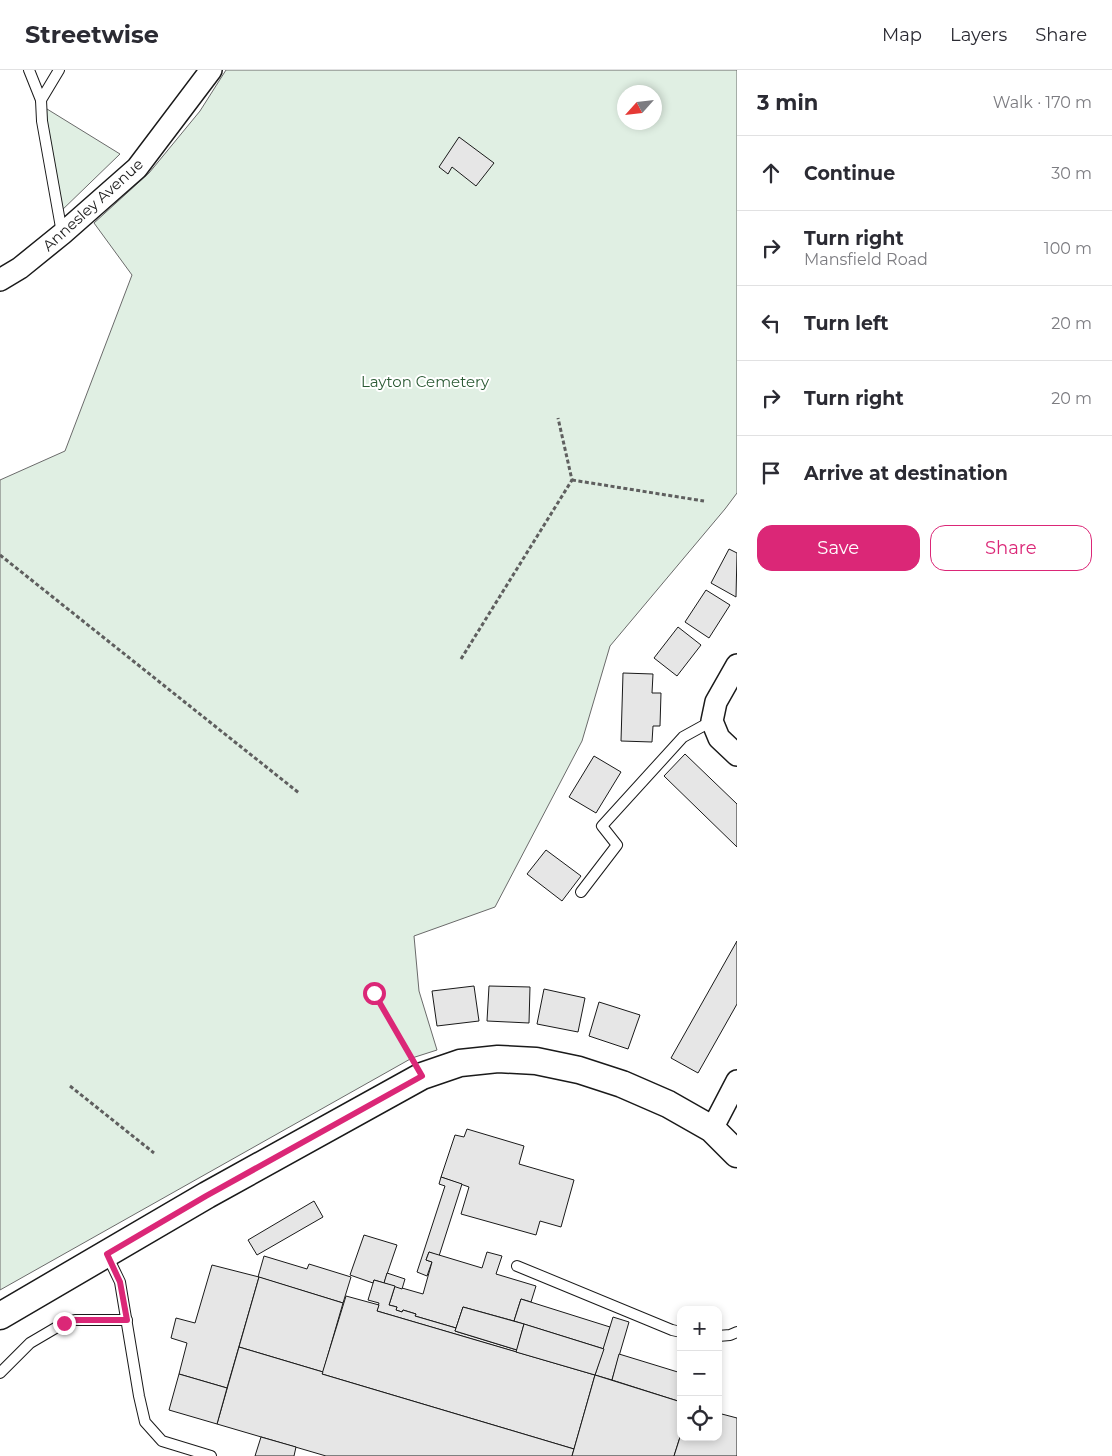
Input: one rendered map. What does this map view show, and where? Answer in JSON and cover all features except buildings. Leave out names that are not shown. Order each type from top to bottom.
[{"type":"street","name":"Annesley Avenue","points":[[0,280],[20,268],[62,234],[137,168],[211,70]]},
{"type":"street","points":[[737,664],[716,702],[716,729],[737,755]]},
{"type":"street","points":[[0,1316],[206,1196],[422,1076],[460,1063],[498,1059],[536,1061],[579,1070],[622,1084],[668,1104],[712,1129],[737,1154]]},
{"type":"street","points":[[712,1129],[737,1081]]},
{"type":"lane","points":[[28,70],[41,100],[42,121],[62,234]]},
{"type":"lane","points":[[41,100],[58,70]]},
{"type":"lane","points":[[581,892],[618,845],[602,826],[683,737],[716,729]]},
{"type":"lane","points":[[107,1254],[120,1282],[145,1422],[162,1441],[211,1456]]},
{"type":"lane","points":[[517,1266],[677,1331]]},
{"type":"lane","points":[[0,1373],[30,1343],[64,1323],[75,1320],[127,1320]]},
{"type":"lane","points":[[722,1336],[737,1332]]},
{"type":"path","points":[[461,659],[572,480],[558,418]]},
{"type":"path","points":[[572,480],[704,501]]},
{"type":"path","points":[[0,555],[300,793]]},
{"type":"path","points":[[374,993],[422,1076]]},
{"type":"path","points":[[70,1086],[154,1153]]},
{"type":"green space","name":"Layton Cemetery","points":[[226,70],[737,70],[737,493],[610,646],[582,741],[495,907],[414,936],[419,991],[437,1050],[412,1058],[0,1290],[0,480],[65,451],[132,275],[94,223],[149,173],[200,111]]},
{"type":"green space","points":[[41,106],[120,154],[59,213]]},
{"type":"route","points":[[64,1323],[75,1320],[127,1320],[120,1282],[107,1254],[206,1196],[422,1076],[374,993]]}]
